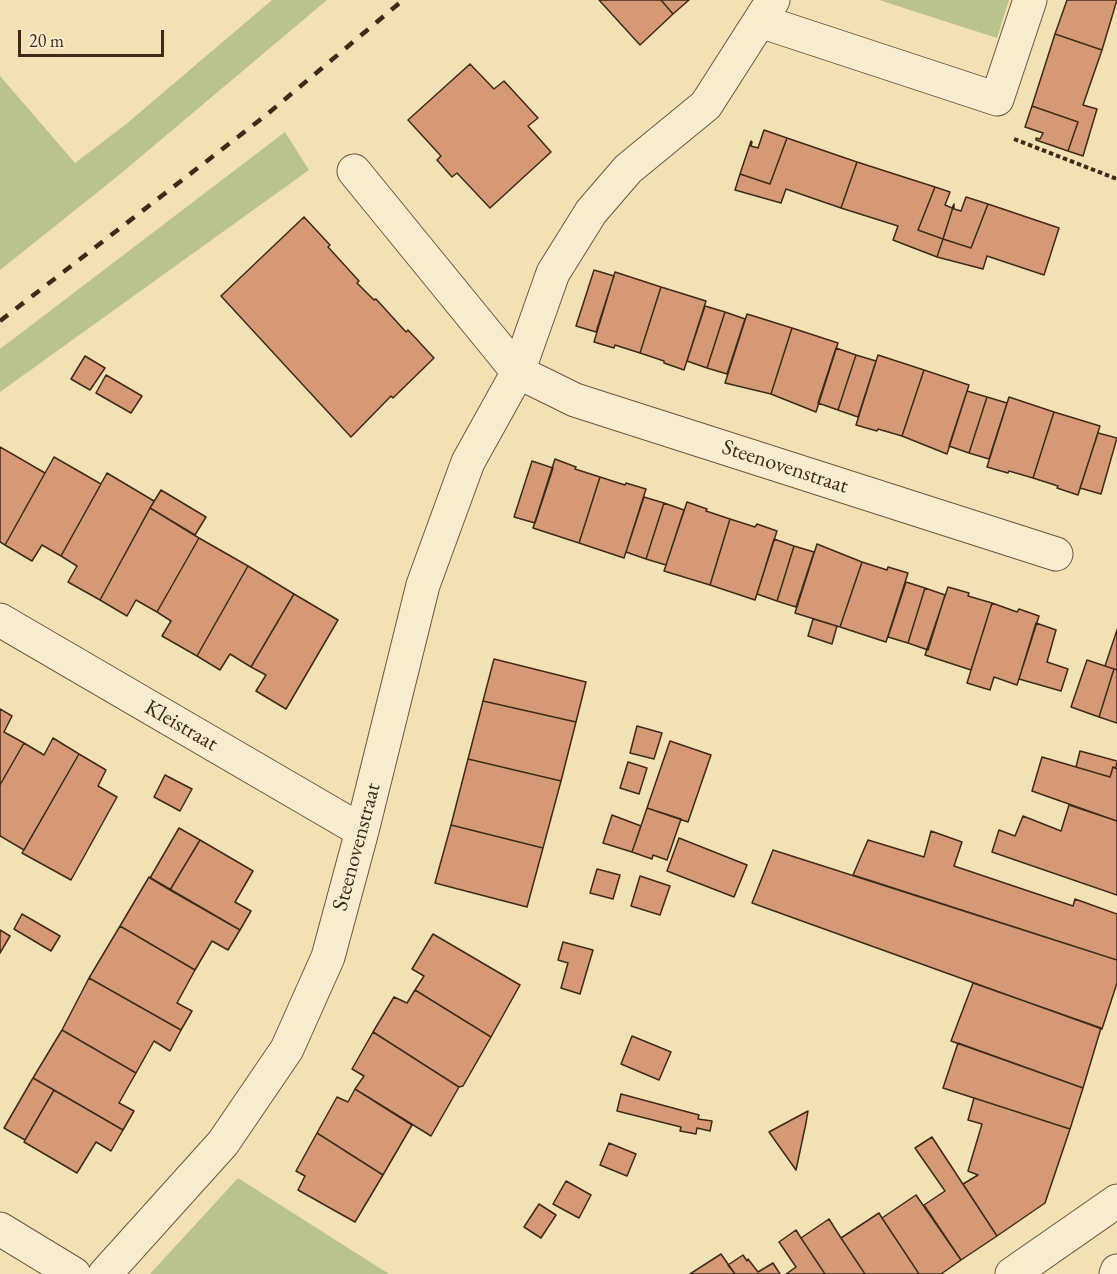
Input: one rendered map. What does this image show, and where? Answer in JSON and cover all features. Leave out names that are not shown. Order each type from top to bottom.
[{"type":"street","points":[[997,99],[1030,0]]},
{"type":"street","name":"Steenovenstraat","points":[[105,1274],[223,1143],[287,1049],[328,957],[423,585],[468,462],[518,372],[553,273],[591,212],[628,169],[706,105],[766,11],[997,99]]},
{"type":"street","name":"Steenovenstraat","points":[[354,171],[518,372],[575,400],[1056,554]]},
{"type":"street","name":"Kleistraat","points":[[0,620],[362,831]]},
{"type":"street","points":[[1012,1274],[1117,1201]]},
{"type":"street","points":[[0,1229],[74,1274]]},
{"type":"path","points":[[997,99],[1007,136],[1117,179]]},
{"type":"green space","points":[[272,0],[327,0],[119,175],[0,270],[0,76],[75,163],[125,125]]},
{"type":"green space","points":[[879,0],[1009,0],[997,38]]},
{"type":"green space","points":[[285,132],[309,170],[0,392],[0,349]]},
{"type":"green space","points":[[238,1178],[389,1274],[150,1274]]},
{"type":"building","points":[[599,0],[661,0],[673,14],[640,45]]},
{"type":"building","points":[[661,0],[689,0],[673,14]]},
{"type":"building","points":[[1067,0],[1117,0],[1102,50],[1055,34]]},
{"type":"building","points":[[1055,34],[1102,50],[1083,105],[1097,109],[1083,156],[1068,151],[1078,122],[1032,106]]},
{"type":"building","points":[[470,64],[494,89],[504,81],[538,118],[528,126],[551,152],[490,208],[457,173],[452,177],[437,160],[441,156],[408,120]]},
{"type":"building","points":[[1032,106],[1078,122],[1068,151],[1036,140],[1036,138],[1040,139],[1043,133],[1025,127]]},
{"type":"building","points":[[764,130],[787,138],[770,184],[740,174],[751,141],[751,146],[758,148]]},
{"type":"building","points":[[787,138],[857,162],[841,208],[786,189],[781,203],[735,190],[740,174],[770,184]]},
{"type":"building","points":[[857,162],[935,187],[918,230],[943,239],[937,257],[893,240],[898,226],[841,208]]},
{"type":"building","points":[[935,187],[950,192],[945,205],[952,208],[954,204],[943,239],[918,230]]},
{"type":"building","points":[[966,197],[988,204],[971,248],[943,239],[954,204],[954,209],[961,211]]},
{"type":"building","points":[[988,204],[1059,228],[1044,275],[987,256],[983,269],[937,257],[943,239],[971,248]]},
{"type":"building","points":[[304,217],[359,281],[357,283],[374,300],[376,299],[406,332],[408,330],[434,358],[393,398],[391,396],[351,437],[221,296]]},
{"type":"building","points":[[594,270],[614,276],[596,332],[576,326]]},
{"type":"building","points":[[615,272],[661,287],[640,353],[615,345],[614,348],[594,342]]},
{"type":"building","points":[[661,287],[706,301],[684,370],[640,353]]},
{"type":"building","points":[[705,306],[725,312],[707,368],[687,361]]},
{"type":"building","points":[[725,312],[745,319],[727,374],[707,368]]},
{"type":"building","points":[[747,314],[792,328],[771,394],[725,383]]},
{"type":"building","points":[[792,328],[838,343],[816,412],[771,394]]},
{"type":"building","points":[[836,348],[856,355],[838,410],[818,403]]},
{"type":"building","points":[[856,355],[876,361],[858,417],[838,410]]},
{"type":"building","points":[[878,355],[924,370],[902,436],[856,425]]},
{"type":"building","points":[[85,356],[105,368],[90,390],[71,379]]},
{"type":"building","points":[[924,370],[969,385],[947,454],[902,436]]},
{"type":"building","points":[[106,375],[142,396],[131,413],[96,393]]},
{"type":"building","points":[[967,391],[987,397],[969,453],[949,446]]},
{"type":"building","points":[[987,397],[1007,403],[989,459],[969,453]]},
{"type":"building","points":[[1009,397],[1054,412],[1033,478],[987,467]]},
{"type":"building","points":[[1054,412],[1100,426],[1078,495],[1033,478]]},
{"type":"building","points":[[1098,433],[1117,438],[1101,494],[1080,488]]},
{"type":"building","points":[[0,447],[45,473],[5,545],[0,542]]},
{"type":"building","points":[[54,457],[101,484],[61,556],[42,545],[32,561],[5,545]]},
{"type":"building","points":[[555,459],[576,467],[575,469],[600,477],[579,543],[533,528]]},
{"type":"building","points":[[532,461],[553,468],[535,523],[514,517]]},
{"type":"building","points":[[107,473],[154,501],[100,600],[68,582],[77,566],[61,556]]},
{"type":"building","points":[[600,477],[646,489],[624,558],[579,543]]},
{"type":"building","points":[[161,490],[206,517],[195,535],[150,508]]},
{"type":"building","points":[[644,497],[664,503],[646,559],[626,552]]},
{"type":"building","points":[[687,502],[730,519],[710,585],[664,571]]},
{"type":"building","points":[[664,503],[684,510],[666,565],[646,559]]},
{"type":"building","points":[[150,508],[199,538],[157,612],[136,600],[127,616],[100,600]]},
{"type":"building","points":[[730,519],[755,527],[757,524],[777,531],[755,600],[710,585]]},
{"type":"building","points":[[199,538],[248,566],[197,656],[162,636],[171,621],[157,612]]},
{"type":"building","points":[[774,539],[794,546],[777,601],[757,594]]},
{"type":"building","points":[[817,544],[862,562],[840,627],[795,613]]},
{"type":"building","points":[[794,546],[814,552],[796,607],[777,601]]},
{"type":"building","points":[[862,562],[887,570],[888,567],[908,573],[886,642],[840,627]]},
{"type":"building","points":[[248,566],[294,594],[251,667],[230,654],[220,670],[197,656]]},
{"type":"building","points":[[906,582],[925,588],[908,643],[888,637]]},
{"type":"building","points":[[948,587],[992,603],[971,670],[925,655]]},
{"type":"building","points":[[925,588],[945,595],[928,650],[908,643]]},
{"type":"building","points":[[294,594],[338,620],[286,709],[256,691],[266,675],[251,667]]},
{"type":"building","points":[[992,603],[1017,612],[1019,609],[1039,616],[1017,685],[994,677],[990,690],[967,683]]},
{"type":"building","points":[[813,619],[837,626],[832,644],[808,636]]},
{"type":"building","points":[[1036,623],[1056,630],[1047,662],[1068,669],[1061,691],[1019,679]]},
{"type":"building","points":[[1117,630],[1117,670],[1105,666]]},
{"type":"building","points":[[494,659],[586,682],[576,722],[483,701]]},
{"type":"building","points":[[1087,660],[1114,669],[1099,717],[1071,707]]},
{"type":"building","points":[[1114,669],[1117,670],[1117,723],[1099,717]]},
{"type":"building","points":[[483,701],[576,722],[561,781],[468,759]]},
{"type":"building","points":[[0,709],[12,716],[4,732],[24,743],[0,785]]},
{"type":"building","points":[[637,726],[662,733],[654,759],[630,753]]},
{"type":"building","points":[[53,738],[79,754],[24,850],[0,836],[0,785],[24,743],[44,755]]},
{"type":"building","points":[[670,741],[711,755],[688,822],[647,808]]},
{"type":"building","points":[[1080,751],[1117,761],[1116,768],[1113,767],[1110,777],[1076,767]]},
{"type":"building","points":[[79,754],[106,770],[98,786],[117,797],[71,880],[22,853]]},
{"type":"building","points":[[1042,757],[1110,777],[1113,767],[1117,769],[1117,821],[1032,791]]},
{"type":"building","points":[[468,759],[561,781],[543,848],[451,825]]},
{"type":"building","points":[[628,762],[647,768],[639,794],[620,788]]},
{"type":"building","points":[[165,775],[192,789],[180,811],[154,797]]},
{"type":"building","points":[[1069,805],[1117,821],[1117,895],[992,852],[999,830],[1015,836],[1023,816],[1061,831]]},
{"type":"building","points":[[647,808],[681,819],[667,860],[653,855],[652,859],[632,852]]},
{"type":"building","points":[[612,815],[641,826],[632,852],[603,843]]},
{"type":"building","points":[[451,825],[543,848],[527,907],[435,883]]},
{"type":"building","points":[[179,828],[200,840],[170,890],[150,878]]},
{"type":"building","points":[[931,831],[962,842],[954,866],[1073,906],[1075,899],[1117,914],[1117,960],[853,875],[868,840],[924,857]]},
{"type":"building","points":[[679,838],[747,865],[734,897],[667,871]]},
{"type":"building","points":[[200,840],[253,871],[235,902],[251,911],[240,930],[170,890]]},
{"type":"building","points":[[773,850],[1117,960],[1117,983],[1102,1029],[752,903]]},
{"type":"building","points":[[597,869],[620,875],[613,899],[590,893]]},
{"type":"building","points":[[640,876],[670,886],[660,915],[631,906]]},
{"type":"building","points":[[149,877],[240,930],[228,950],[212,941],[195,970],[120,926]]},
{"type":"building","points":[[22,914],[60,936],[51,951],[14,929]]},
{"type":"building","points":[[120,926],[195,970],[177,1003],[192,1011],[181,1030],[89,978]]},
{"type":"building","points":[[0,930],[10,936],[0,953]]},
{"type":"building","points":[[433,934],[520,985],[491,1037],[415,990],[424,976],[412,969]]},
{"type":"building","points":[[563,942],[593,950],[580,994],[561,988],[568,963],[558,960]]},
{"type":"building","points":[[89,978],[181,1030],[170,1051],[154,1041],[136,1073],[62,1030]]},
{"type":"building","points":[[973,983],[1101,1028],[1083,1088],[951,1041]]},
{"type":"building","points":[[415,990],[491,1037],[463,1086],[459,1087],[373,1032],[394,997],[407,1003]]},
{"type":"building","points":[[62,1030],[136,1073],[119,1103],[134,1111],[123,1130],[33,1078]]},
{"type":"building","points":[[373,1032],[459,1087],[431,1136],[355,1089],[364,1076],[352,1069]]},
{"type":"building","points":[[632,1036],[671,1052],[659,1080],[621,1064]]},
{"type":"building","points":[[958,1043],[1083,1088],[1070,1129],[943,1088]]},
{"type":"building","points":[[33,1078],[54,1090],[25,1140],[4,1128]]},
{"type":"building","points":[[355,1089],[412,1125],[383,1175],[317,1133],[337,1097],[348,1102]]},
{"type":"building","points":[[54,1090],[123,1130],[111,1151],[96,1142],[77,1173],[24,1142]]},
{"type":"building","points":[[621,1094],[699,1115],[698,1119],[712,1121],[710,1131],[697,1128],[696,1134],[680,1131],[681,1127],[617,1111]]},
{"type":"building","points":[[974,1098],[1070,1129],[1045,1203],[997,1236],[963,1184],[978,1175],[968,1171],[982,1124],[968,1120]]},
{"type":"building","points":[[808,1111],[806,1123],[796,1170],[769,1132]]},
{"type":"building","points":[[317,1133],[383,1175],[355,1222],[298,1190],[305,1176],[296,1171]]},
{"type":"building","points":[[932,1137],[997,1236],[961,1260],[924,1205],[945,1191],[915,1148]]},
{"type":"building","points":[[609,1143],[636,1154],[627,1176],[600,1165]]},
{"type":"building","points":[[566,1181],[591,1195],[579,1218],[553,1204]]},
{"type":"building","points":[[916,1195],[961,1260],[941,1274],[919,1274],[882,1218]]},
{"type":"building","points":[[539,1204],[556,1215],[541,1238],[524,1227]]},
{"type":"building","points":[[879,1213],[919,1274],[865,1274],[841,1238]]},
{"type":"building","points":[[829,1219],[865,1274],[825,1274],[801,1238]]},
{"type":"building","points":[[796,1230],[825,1274],[786,1274],[796,1267],[779,1242]]},
{"type":"building","points":[[721,1254],[735,1274],[690,1274]]},
{"type":"building","points":[[743,1255],[758,1272],[773,1263],[780,1274],[735,1274],[728,1265]]},
{"type":"railway","points":[[0,321],[265,116],[403,0]]}]
